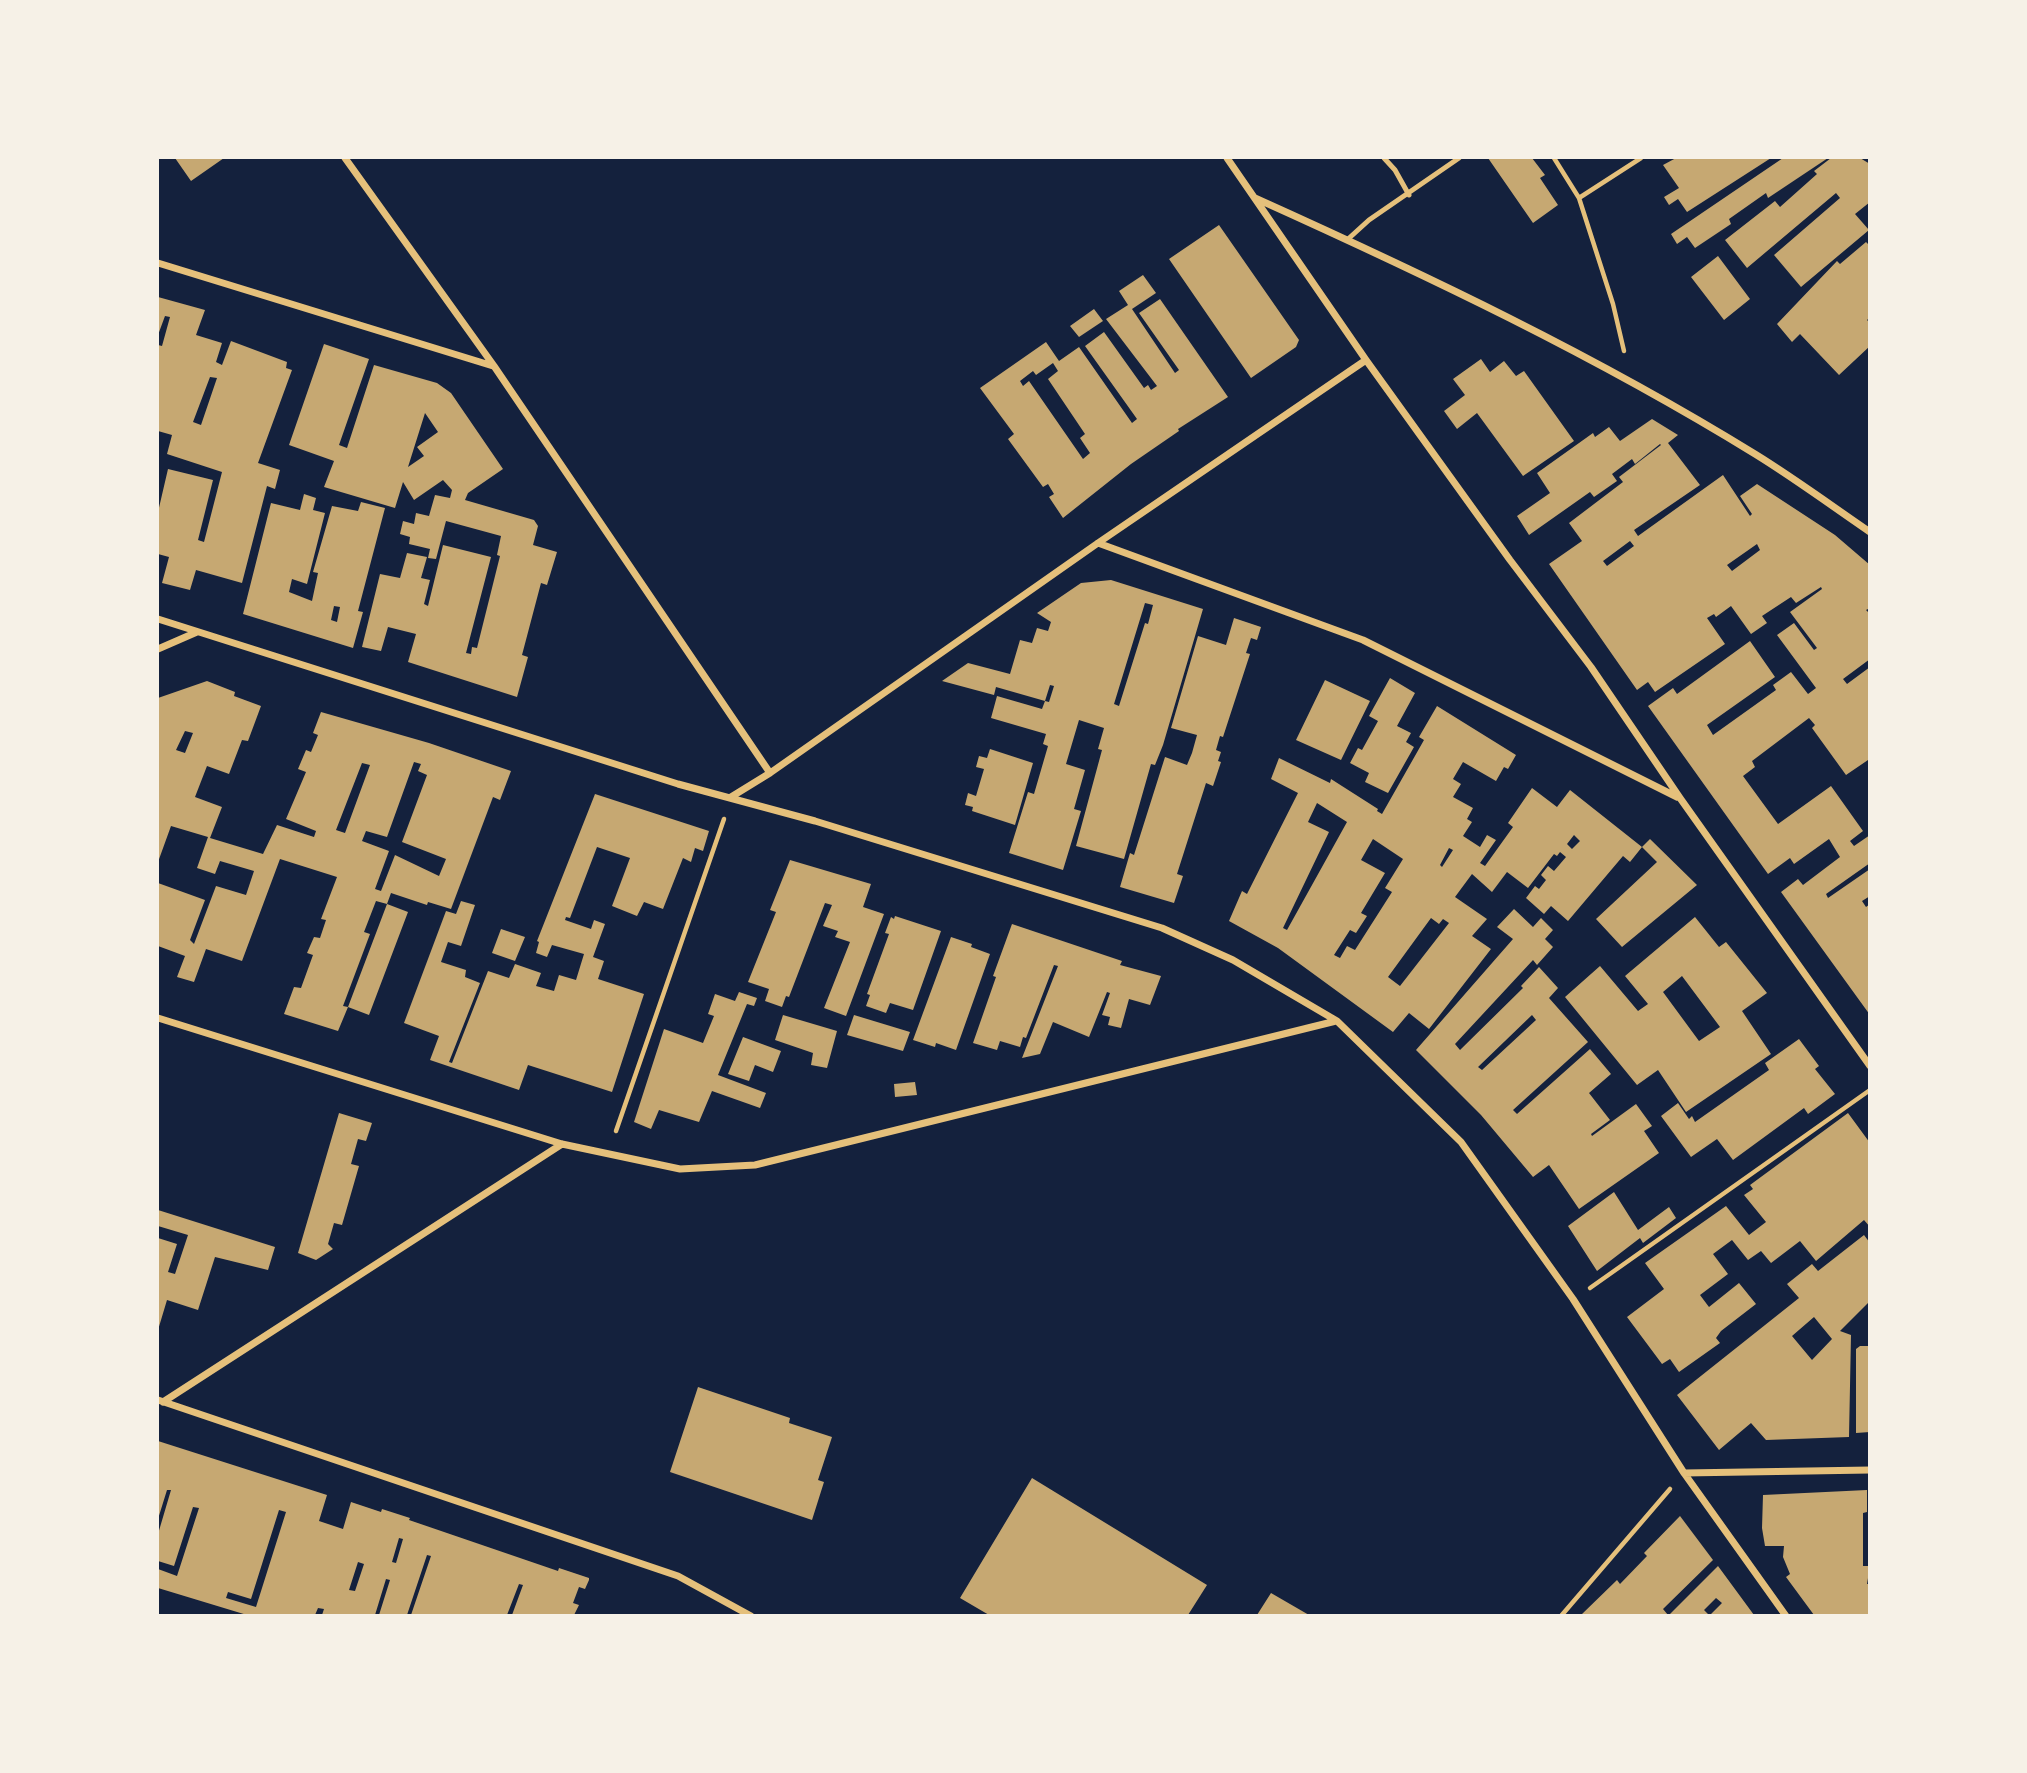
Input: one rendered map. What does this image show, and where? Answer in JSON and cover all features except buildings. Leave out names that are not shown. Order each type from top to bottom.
[{"type":"street","points":[[345,158],[494,366],[770,773]]},
{"type":"street","points":[[1227,158],[1366,360],[1591,667],[1680,798],[1870,1066]]},
{"type":"street","points":[[1255,198],[1408,267],[1631,382],[1757,455],[1870,532]]},
{"type":"street","points":[[158,262],[494,366]]},
{"type":"street","points":[[731,797],[770,773],[1098,543],[1366,360]]},
{"type":"street","points":[[1098,543],[1363,639],[1680,798]]},
{"type":"street","points":[[158,619],[678,784],[731,797],[1162,928],[1233,960],[1336,1021],[1461,1142],[1573,1299],[1684,1473],[1786,1615]]},
{"type":"street","points":[[158,649],[198,631]]},
{"type":"street","points":[[158,1018],[562,1144],[680,1169],[755,1164],[1336,1021]]},
{"type":"street","points":[[160,1401],[562,1144]]},
{"type":"street","points":[[160,1401],[678,1576],[751,1615]]},
{"type":"street","points":[[1684,1473],[1870,1470]]},
{"type":"lane","points":[[1384,158],[1395,170],[1409,195]]},
{"type":"lane","points":[[1347,240],[1369,220],[1409,195],[1459,158]]},
{"type":"path","points":[[1554,158],[1579,198],[1613,304],[1631,382]]},
{"type":"path","points":[[1579,198],[1641,158]]},
{"type":"path","points":[[608,1155],[731,797]]},
{"type":"path","points":[[1573,1299],[1870,1090]]},
{"type":"path","points":[[1561,1615],[1684,1473]]}]
